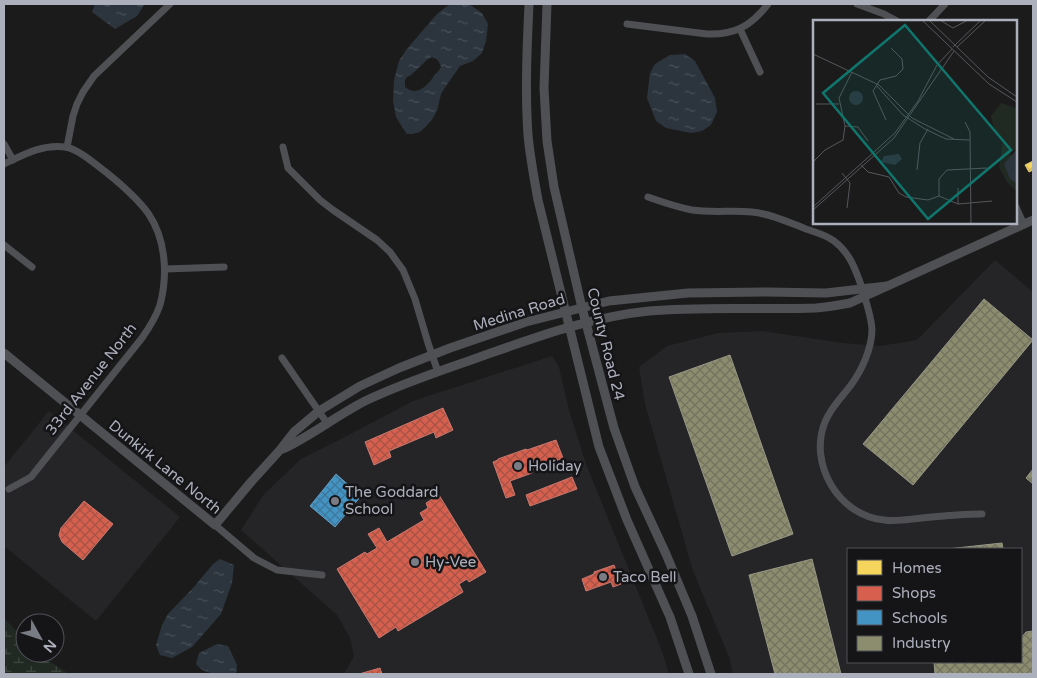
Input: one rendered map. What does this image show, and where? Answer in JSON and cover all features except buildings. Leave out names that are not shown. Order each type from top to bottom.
[{"type":"street","points":[[4,164],[38,149],[67,147],[72,116],[82,92],[94,76],[170,4]]},
{"type":"street","name":"County Road 24","points":[[529,4],[526,85],[528,136],[538,200],[599,446],[627,520],[670,616],[689,674]]},
{"type":"street","name":"County Road 24","points":[[547,4],[544,88],[547,141],[554,186],[582,308],[614,428],[635,487],[692,616],[711,674]]},
{"type":"street","points":[[627,24],[720,35],[740,29],[755,20],[768,4]]},
{"type":"street","points":[[857,4],[895,20]]},
{"type":"street","points":[[930,20],[945,4]]},
{"type":"street","points":[[740,29],[760,72]]},
{"type":"street","points":[[4,144],[12,160]]},
{"type":"street","name":"33rd Avenue North","points":[[9,488],[31,477],[142,338],[152,323],[164,287],[165,268],[163,250],[158,232],[149,215],[125,187],[90,160],[67,147]]},
{"type":"street","points":[[283,147],[288,168],[320,200],[377,240],[399,264],[409,283],[438,372]]},
{"type":"street","points":[[648,197],[690,210],[750,212],[769,215],[823,235],[833,240],[844,250],[852,261],[863,293],[872,330],[866,358],[859,372],[824,423],[821,456],[824,472],[831,486],[841,499],[854,510],[868,517],[884,520],[982,514]]},
{"type":"street","points":[[1017,209],[1024,224]]},
{"type":"street","name":"Medina Road","points":[[215,525],[294,432],[319,412],[360,386],[432,355],[526,322],[609,301],[688,293],[863,293],[887,286],[932,267],[1033,220]]},
{"type":"street","points":[[4,245],[32,268]]},
{"type":"street","points":[[165,268],[224,267]]},
{"type":"street","name":"Medina Road","points":[[280,450],[299,441],[365,401],[438,372],[558,330],[598,320],[649,311],[818,308],[850,303],[863,293]]},
{"type":"street","name":"Dunkirk Lane North","points":[[4,353],[254,558],[278,570],[322,575]]},
{"type":"street","points":[[282,358],[327,423]]},
{"type":"shaded area","points":[[995,260],[1033,292],[1033,674],[733,674],[729,657],[693,571],[645,404],[639,367],[667,346],[718,333],[763,331],[843,343],[880,346],[917,340]]},
{"type":"shaded area","points":[[552,356],[559,367],[569,410],[586,464],[662,651],[669,674],[344,674],[354,656],[350,638],[337,615],[241,530],[264,494],[301,459],[413,401]]},
{"type":"shaded area","points":[[49,411],[180,517],[96,621],[4,546],[4,467]]},
{"type":"green space","points":[[4,618],[15,630],[15,663],[52,663],[69,674],[4,674]]},
{"type":"water","points":[[95,4],[145,4],[137,16],[115,29],[92,12]]},
{"type":"water","points":[[452,4],[469,4],[482,13],[488,24],[486,41],[482,53],[473,61],[460,66],[446,86],[441,94],[437,111],[431,121],[420,132],[407,134],[396,117],[393,101],[394,80],[399,61],[437,14]],"holes":[[[432,57],[438,61],[441,67],[428,83],[418,91],[409,90],[405,87],[407,77]]]},
{"type":"water","points":[[685,54],[695,61],[715,98],[717,112],[711,125],[702,131],[691,133],[666,128],[656,121],[647,98],[650,73],[655,64],[670,55]]},
{"type":"water","points":[[220,559],[234,565],[232,583],[221,614],[192,647],[172,658],[160,655],[156,645],[162,625],[168,614],[213,564]]},
{"type":"water","points":[[217,644],[228,646],[237,665],[236,674],[204,671],[196,664],[199,653]]},
{"type":"place","name":"Holiday","points":[[518,466]]},
{"type":"place","name":"The Goddard School","points":[[335,501]]},
{"type":"place","name":"Hy-Vee","points":[[415,562]]},
{"type":"place","name":"Taco Bell","points":[[603,577]]}]
